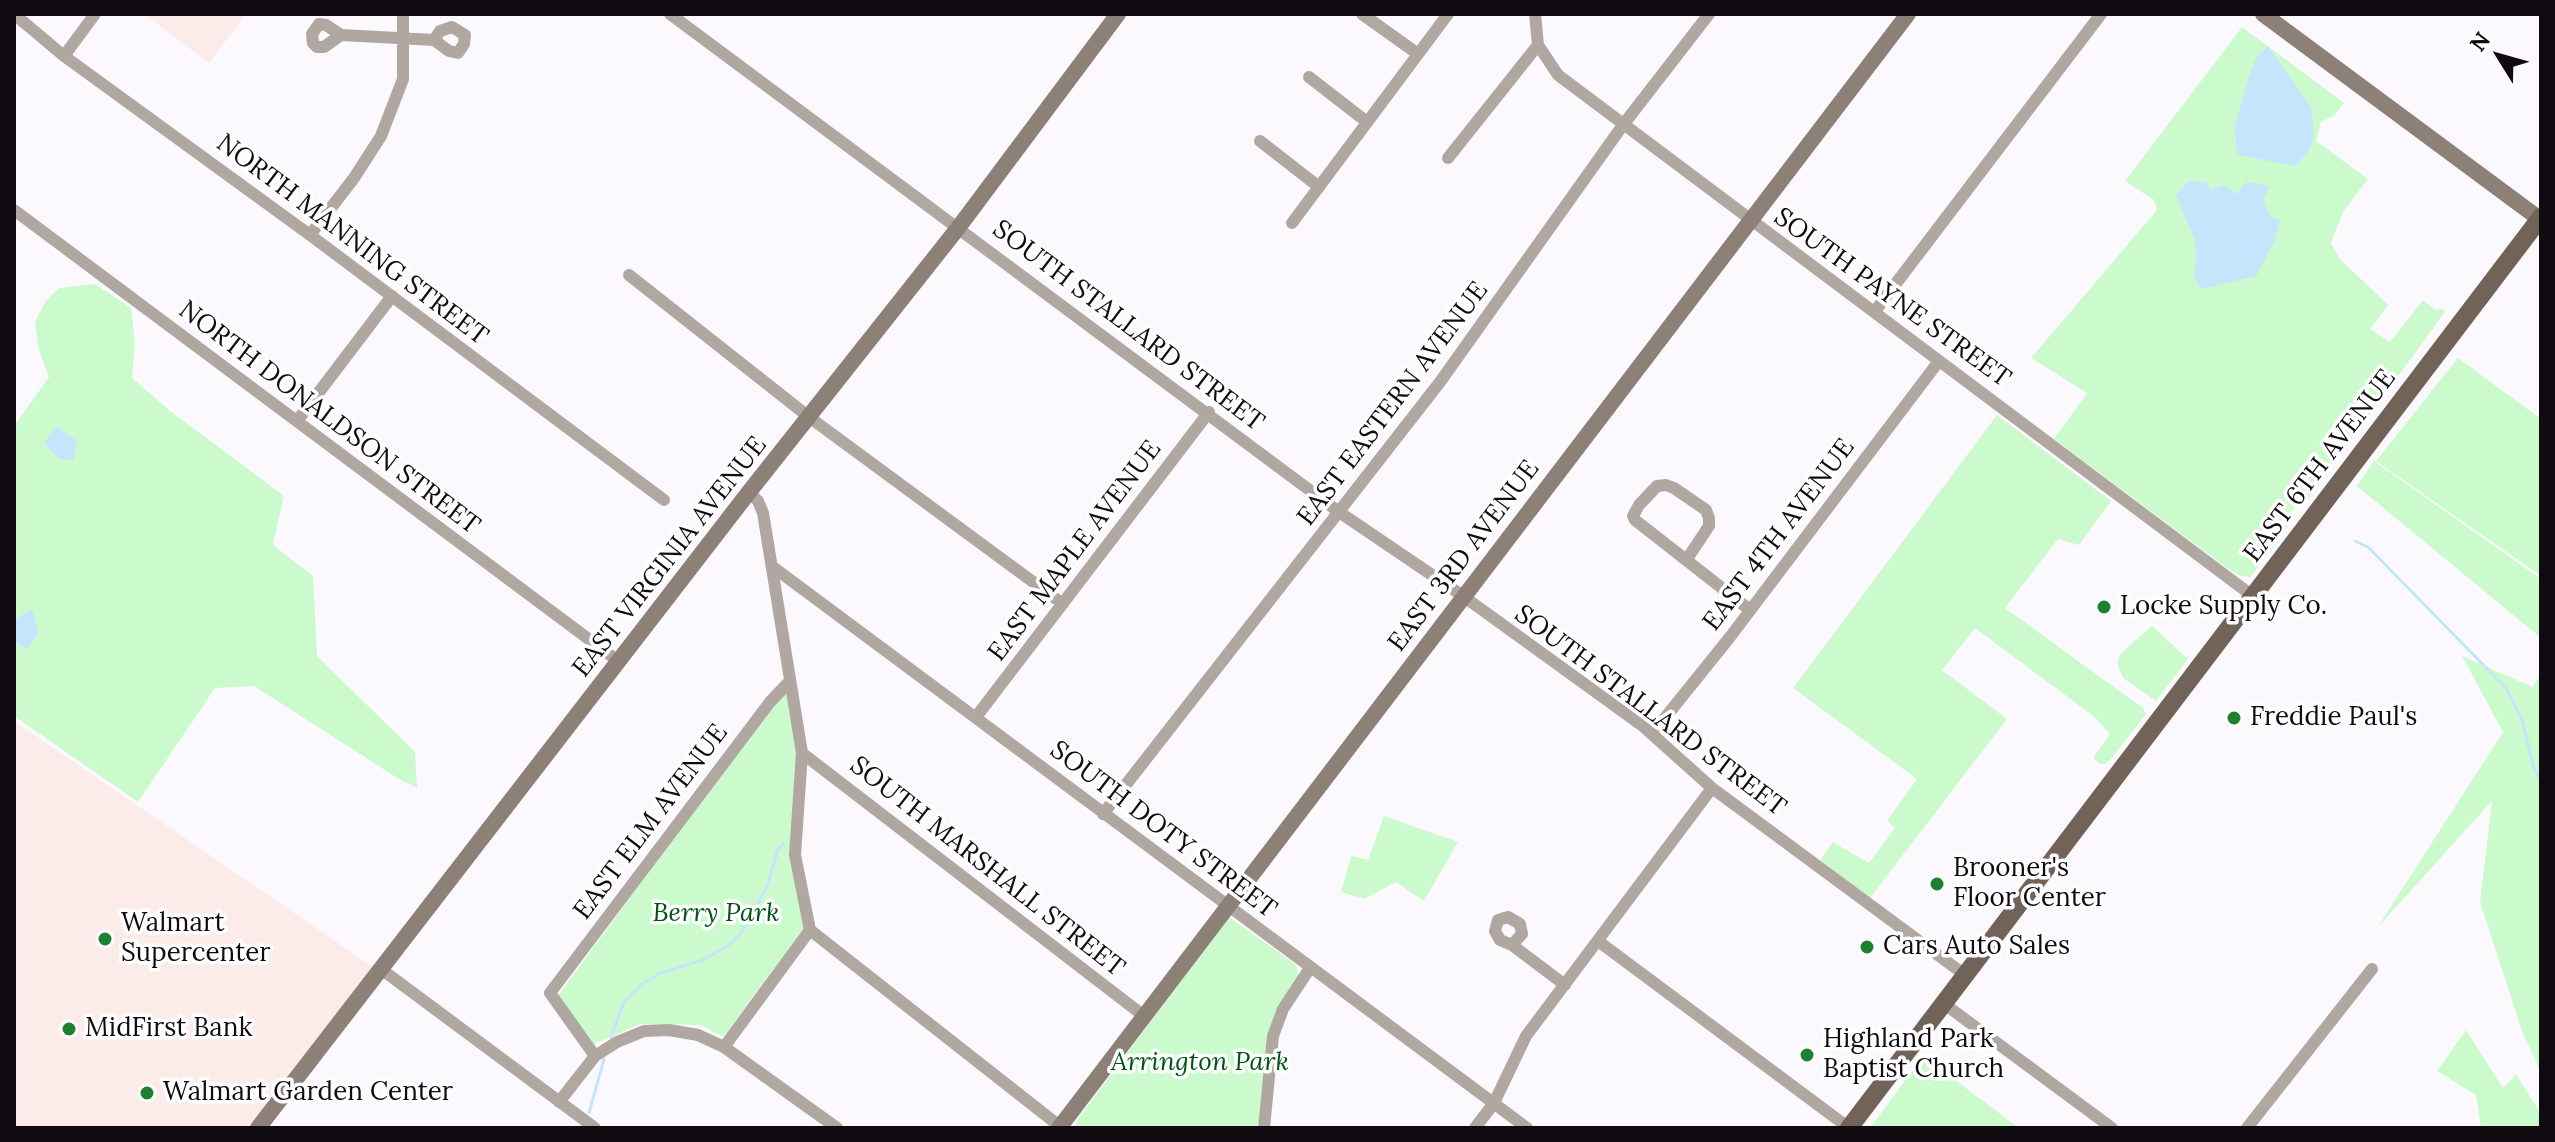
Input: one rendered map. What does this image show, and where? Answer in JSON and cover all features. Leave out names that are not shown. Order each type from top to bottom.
[{"type":"main road","name":"EAST 6TH AVENUE","points":[[1849,1128],[2540,219]]},
{"type":"street","name":"NORTH MANNING STREET","points":[[14,14],[64,56],[310,235],[664,500]]},
{"type":"street","points":[[64,56],[95,14]]},
{"type":"street","points":[[310,235],[354,178],[381,136],[403,79],[403,14]]},
{"type":"street","name":"SOUTH STALLARD STREET","points":[[670,14],[1209,412],[1339,512],[1463,596],[1652,734],[1712,788],[1965,975]]},
{"type":"street","name":"EAST VIRGINIA AVENUE","points":[[258,1128],[749,492],[958,228],[1118,14]]},
{"type":"street","points":[[1362,14],[1418,54]]},
{"type":"street","points":[[1292,223],[1448,14]]},
{"type":"street","name":"SOUTH PAYNE STREET","points":[[1535,14],[1538,45],[1558,75],[2254,597]]},
{"type":"street","name":"EAST EASTERN AVENUE","points":[[1103,814],[1440,382],[1623,125],[1709,14]]},
{"type":"street","name":"EAST 3RD AVENUE","points":[[1061,1128],[1908,14]]},
{"type":"street","points":[[1875,311],[2101,14]]},
{"type":"street","points":[[2263,14],[2540,219]]},
{"type":"street","points":[[341,35],[434,40]]},
{"type":"street","points":[[1448,158],[1538,45]]},
{"type":"street","points":[[1309,77],[1367,122]]},
{"type":"street","points":[[1260,141],[1319,187]]},
{"type":"street","name":"NORTH DONALDSON STREET","points":[[14,210],[618,661]]},
{"type":"street","points":[[629,275],[809,417],[1063,604]]},
{"type":"street","points":[[297,421],[392,296]]},
{"type":"street","name":"EAST 4TH AVENUE","points":[[1652,734],[1939,361]]},
{"type":"street","name":"EAST MAPLE AVENUE","points":[[976,717],[1209,412]]},
{"type":"street","points":[[1687,559],[1709,526],[1706,510],[1674,488],[1657,486],[1648,493],[1633,516],[1750,610]]},
{"type":"street","points":[[749,492],[758,501],[763,513],[802,753],[795,855],[810,930],[1061,1128]]},
{"type":"street","name":"SOUTH DOTY STREET","points":[[773,567],[1527,1128]]},
{"type":"street","name":"EAST ELM AVENUE","points":[[595,1056],[550,993],[770,702],[790,681]]},
{"type":"street","name":"SOUTH MARSHALL STREET","points":[[802,753],[1144,1016]]},
{"type":"street","points":[[1475,1128],[1494,1103],[1526,1036],[1712,788]]},
{"type":"street","points":[[724,1047],[810,930]]},
{"type":"street","points":[[1598,941],[1849,1128]]},
{"type":"street","points":[[1512,945],[1565,985]]},
{"type":"street","points":[[1264,1128],[1273,1036],[1283,1009],[1310,968]]},
{"type":"street","points":[[381,969],[595,1128]]},
{"type":"street","points":[[2247,1128],[2372,969]]},
{"type":"street","points":[[1943,1003],[2112,1128]]},
{"type":"street","points":[[559,1102],[595,1056],[617,1042],[644,1031],[669,1030],[698,1035],[724,1047],[837,1128]]},
{"type":"shaded area","points":[[144,14],[246,14],[209,63]]},
{"type":"shaded area","points":[[14,721],[373,967],[249,1128],[14,1128]]},
{"type":"green space","points":[[2242,27],[2344,103],[2335,115],[2321,122],[2316,141],[2368,179],[2343,212],[2331,243],[2340,259],[2388,305],[2370,329],[2390,342],[2423,300],[2435,310],[2443,309],[2445,312],[2341,454],[2331,459],[2329,472],[2306,502],[2296,505],[2288,516],[2288,526],[2251,577],[2240,576],[2230,570],[2054,439],[2087,393],[2031,358],[2157,210],[2154,200],[2125,181]]},
{"type":"green space","points":[[95,284],[131,308],[135,343],[132,378],[170,411],[284,496],[273,545],[313,576],[317,656],[415,752],[417,788],[254,686],[215,688],[138,802],[14,716],[14,426],[49,377],[39,350],[35,322],[45,302],[59,288]]},
{"type":"green space","points":[[2458,358],[2541,419],[2541,576],[2376,461]]},
{"type":"green space","points":[[1997,415],[2111,501],[2079,545],[2058,539],[2005,608],[2143,708],[2146,714],[2111,759],[2100,764],[2093,758],[2110,734],[2092,715],[1975,628],[1942,670],[2007,719],[1870,898],[1821,861],[1822,857],[1833,842],[1869,863],[1895,828],[1887,821],[1917,779],[1793,688]]},
{"type":"green space","points":[[2374,461],[2541,579],[2541,638],[2357,486]]},
{"type":"green space","points":[[2152,626],[2188,659],[2156,701],[2123,678],[2117,664],[2121,653]]},
{"type":"green space","points":[[2462,656],[2532,687],[2541,675],[2541,1072],[2523,1034],[2480,902],[2492,801],[2377,928],[2503,732]]},
{"type":"green space","name":"Berry Park","points":[[790,687],[798,752],[791,858],[804,928],[723,1037],[701,1025],[640,1024],[594,1044],[558,996],[773,702]]},
{"type":"green space","points":[[1384,816],[1458,842],[1424,901],[1396,882],[1364,899],[1341,892],[1351,856],[1368,860]]},
{"type":"green space","name":"Arrington Park","points":[[1229,917],[1296,965],[1299,977],[1268,1035],[1258,1128],[1075,1128],[1077,1120]]},
{"type":"green space","points":[[2466,1030],[2503,1088],[2516,1074],[2541,1114],[2541,1128],[2481,1128],[2476,1095],[2437,1071]]},
{"type":"green space","points":[[1923,1056],[2019,1128],[1870,1128]]},
{"type":"water","points":[[2268,46],[2311,107],[2314,137],[2308,152],[2296,166],[2237,155],[2235,127],[2249,75],[2257,57]]},
{"type":"water","points":[[2188,181],[2206,182],[2211,190],[2224,185],[2237,194],[2246,182],[2269,186],[2263,201],[2270,215],[2280,221],[2274,242],[2256,276],[2201,289],[2194,278],[2197,256],[2194,237],[2176,196]]},
{"type":"water","points":[[57,427],[77,441],[73,460],[59,459],[44,443]]},
{"type":"water","points":[[32,609],[38,632],[28,649],[14,642],[14,622]]},
{"type":"waterway","points":[[2355,541],[2368,547],[2506,688],[2522,719],[2533,766],[2541,783]]},
{"type":"waterway","points":[[611,1037],[624,1002],[642,984],[661,973],[703,960],[726,947],[741,933],[767,887],[778,849],[783,844]]},
{"type":"waterway","points":[[589,1113],[604,1059]]},
{"type":"place","name":"Locke Supply Co.","points":[[2104,607]]},
{"type":"place","name":"Freddie Paul's","points":[[2234,718]]},
{"type":"place","name":"Brooner's Floor Center","points":[[1937,884]]},
{"type":"place","name":"Walmart Supercenter","points":[[105,939]]},
{"type":"place","name":"Cars Auto Sales","points":[[1867,947]]},
{"type":"place","name":"MidFirst Bank","points":[[69,1029]]},
{"type":"place","name":"Highland Park Baptist Church","points":[[1807,1055]]},
{"type":"place","name":"Walmart Garden Center","points":[[147,1093]]}]
